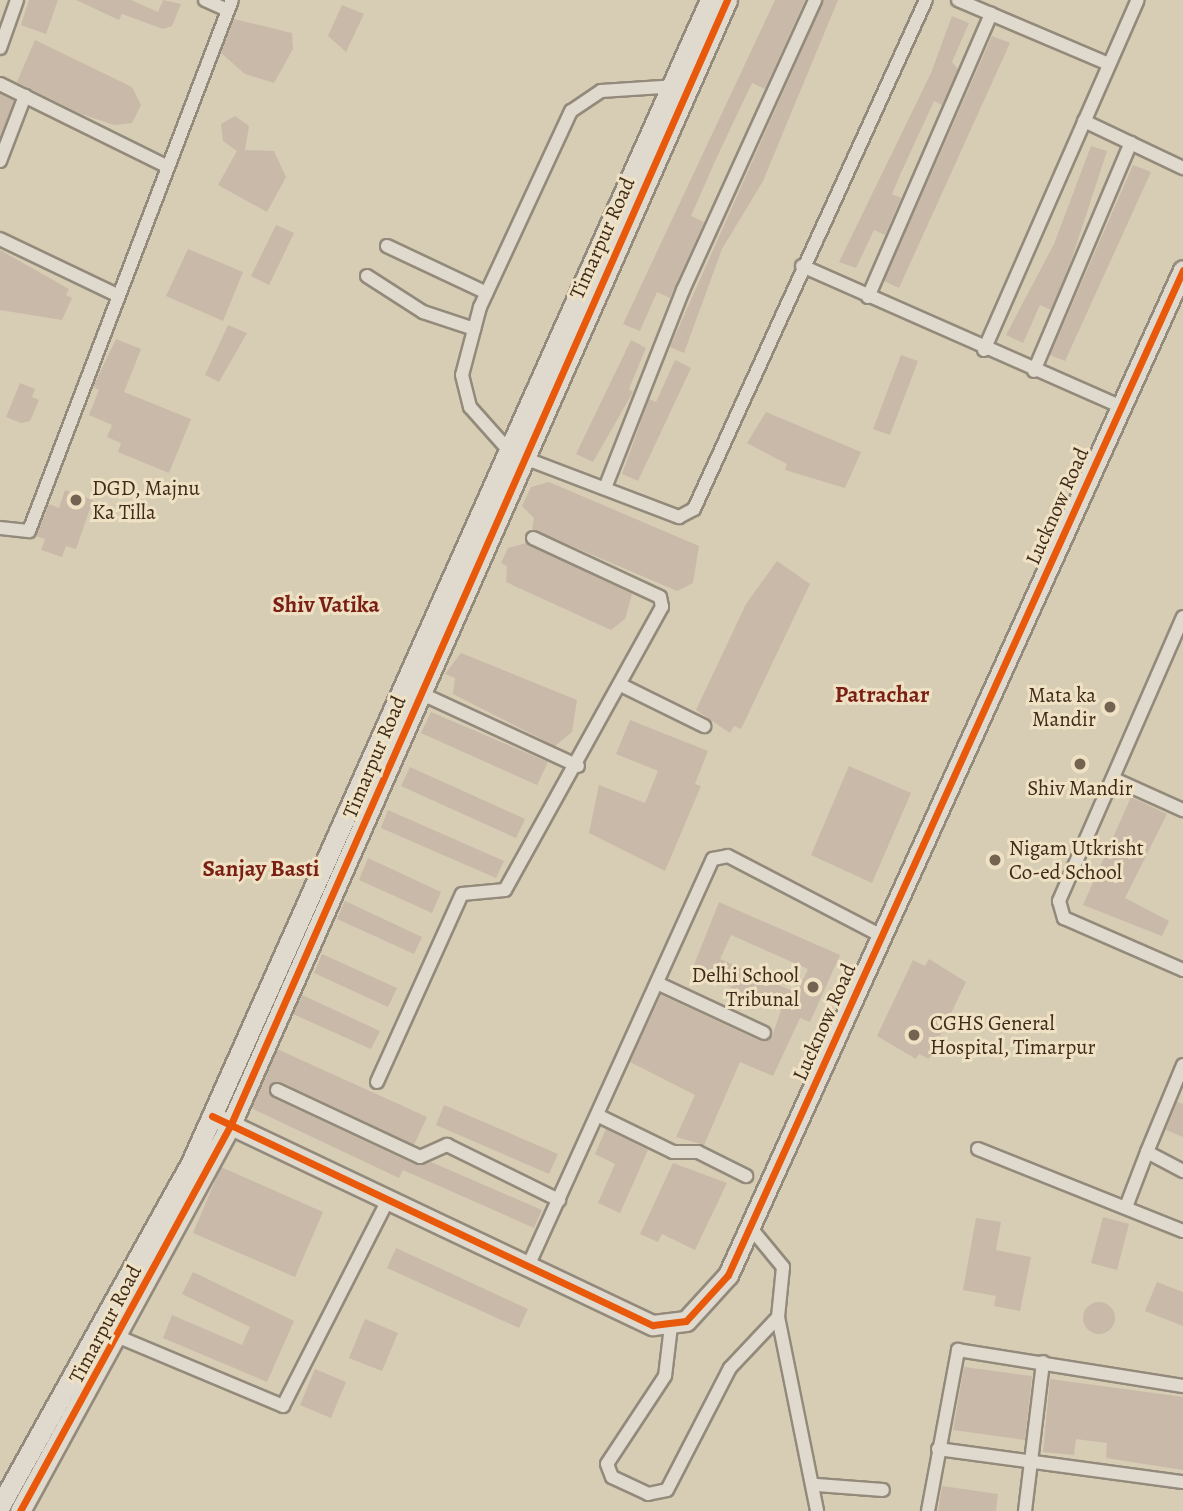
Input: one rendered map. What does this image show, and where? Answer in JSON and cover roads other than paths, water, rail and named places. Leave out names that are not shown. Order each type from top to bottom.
[{"type":"street","points":[[0,48],[17,0]]},
{"type":"street","points":[[0,528],[29,531],[166,166],[230,5],[205,0]]},
{"type":"street","name":"Timarpur Road","points":[[20,1511],[118,1337],[231,1124],[420,693],[518,456],[679,87],[710,0]]},
{"type":"street","name":"Timarpur Road","points":[[679,87],[727,0]]},
{"type":"street","points":[[605,488],[682,290],[815,0]]},
{"type":"street","points":[[679,87],[601,91],[571,111],[487,293],[474,329],[463,391],[518,456],[688,516],[926,0]]},
{"type":"street","points":[[958,0],[1110,64]]},
{"type":"street","points":[[984,350],[1138,0]]},
{"type":"street","points":[[868,297],[991,14]]},
{"type":"street","points":[[0,84],[166,166]]},
{"type":"street","points":[[0,161],[24,96]]},
{"type":"street","points":[[1084,121],[1183,168]]},
{"type":"street","points":[[1034,371],[1132,143]]},
{"type":"street","points":[[0,239],[117,295]]},
{"type":"street","points":[[387,246],[487,293]]},
{"type":"street","points":[[802,265],[984,350],[1121,407]]},
{"type":"street","name":"Lucknow Road","points":[[671,1326],[686,1321],[716,1293],[750,1227],[1183,270]]},
{"type":"street","points":[[367,276],[423,312],[474,329]]},
{"type":"street","name":"Timarpur Road","points":[[0,1506],[212,1116],[518,456]]},
{"type":"street","points":[[377,1082],[461,894],[505,890],[578,766],[663,602],[533,538]]},
{"type":"street","points":[[1183,617],[1059,911],[1183,970]]},
{"type":"street","points":[[621,685],[704,726]]},
{"type":"street","points":[[420,693],[578,766]]},
{"type":"street","points":[[1114,779],[1183,810]]},
{"type":"street","points":[[529,1264],[599,1116],[708,866],[719,855],[881,936]]},
{"type":"street","points":[[657,983],[764,1033]]},
{"type":"street","points":[[1126,1207],[1183,1065]]},
{"type":"street","points":[[277,1090],[420,1157],[447,1145],[559,1200]]},
{"type":"street","points":[[212,1116],[653,1325],[671,1326],[665,1376],[607,1464],[612,1478],[648,1494],[667,1490],[730,1368],[778,1317]]},
{"type":"street","points":[[599,1116],[673,1152],[698,1152],[746,1176]]},
{"type":"street","points":[[978,1149],[1183,1231]]},
{"type":"street","points":[[1147,1152],[1183,1171]]},
{"type":"street","points":[[118,1337],[283,1406],[389,1198]]},
{"type":"street","points":[[750,1227],[783,1267],[778,1317],[817,1485],[817,1511]]},
{"type":"street","points":[[928,1511],[958,1350],[1183,1386]]},
{"type":"street","points":[[1025,1511],[1043,1362]]},
{"type":"street","points":[[938,1449],[1183,1482]]},
{"type":"street","points":[[817,1485],[883,1490]]},
{"type":"place","name":"DGD, Majnu Ka Tilla","points":[[76,500]]},
{"type":"place","name":"Mata ka Mandir","points":[[1110,707]]},
{"type":"place","name":"Shiv Mandir","points":[[1080,764]]},
{"type":"place","name":"Nigam Utkrisht Co-ed School","points":[[995,860]]},
{"type":"place","name":"Delhi School Tribunal","points":[[813,987]]},
{"type":"place","name":"CGHS General Hospital, Timarpur","points":[[914,1035]]},
{"type":"district","name":"Shiv Vatika","points":[[326,605]]},
{"type":"district","name":"Patrachar","points":[[882,695]]},
{"type":"district","name":"Sanjay Basti","points":[[261,869]]}]
